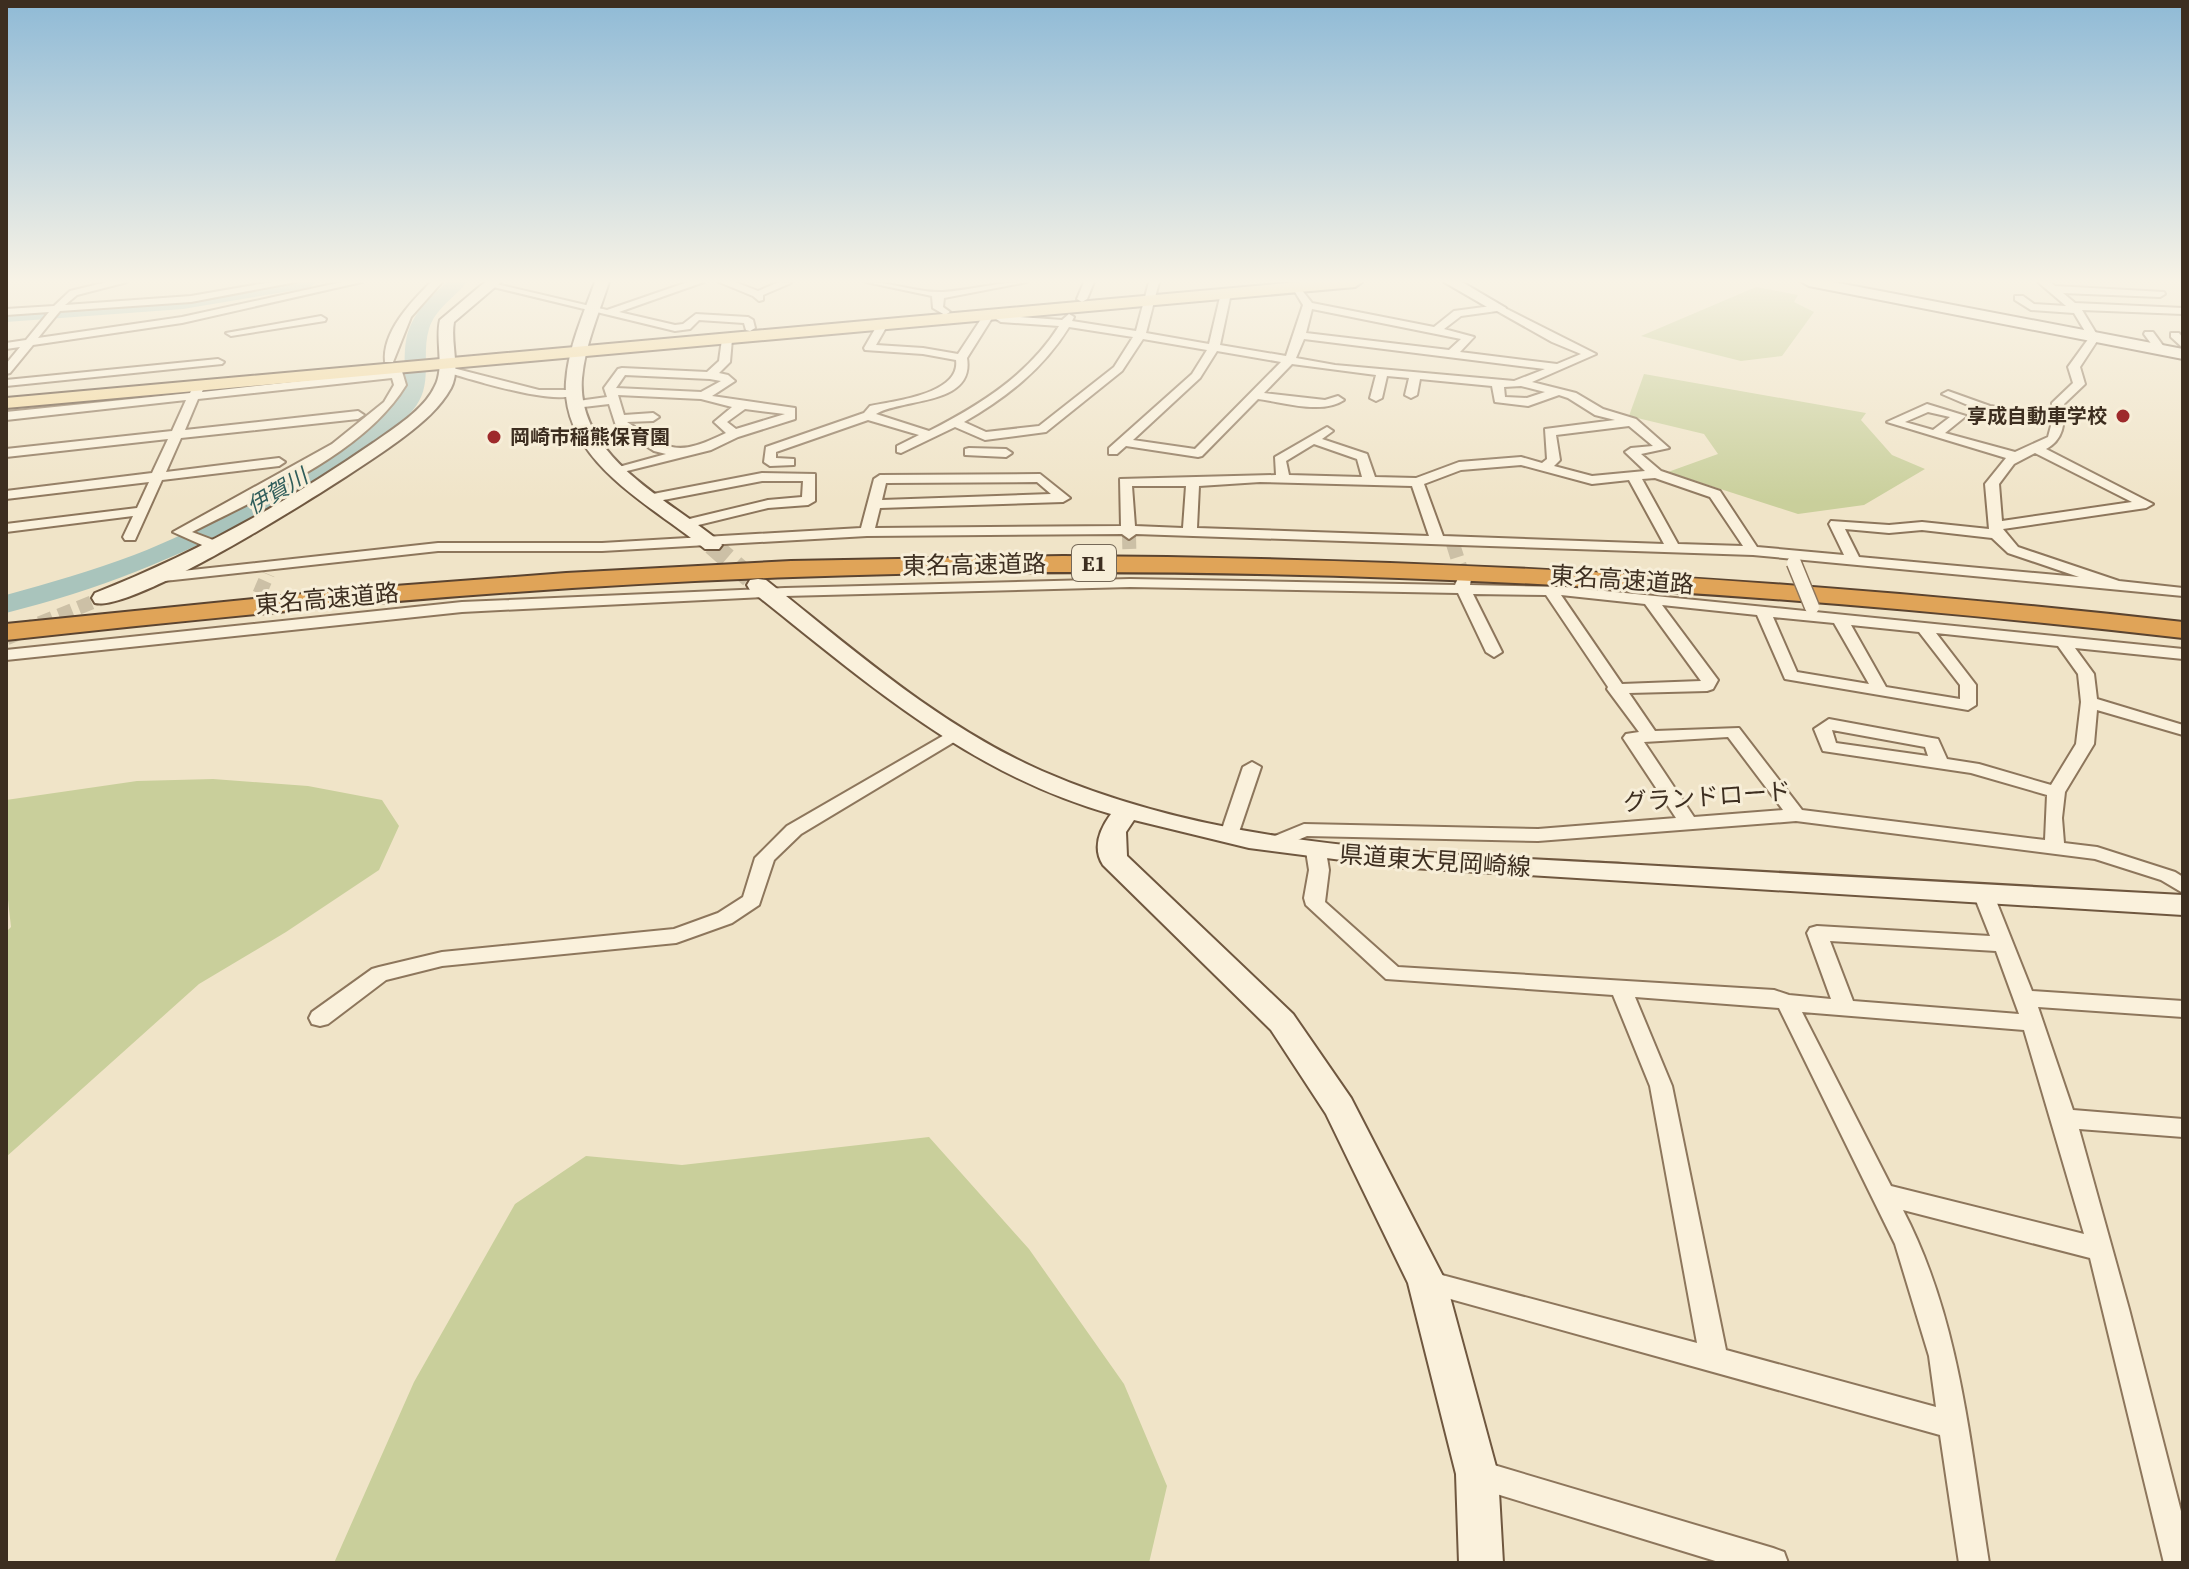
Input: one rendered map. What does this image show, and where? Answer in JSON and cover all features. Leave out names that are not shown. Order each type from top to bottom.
[{"type":"highway","name":"東名高速道路","points":[[6,619],[282,589],[605,566],[796,557],[1049,551],[1358,554],[1620,567],[1863,584],[2182,599]]},
{"type":"highway","name":"東名高速道路","points":[[6,632],[275,602],[554,582],[779,570],[1048,563],[1359,567],[1640,580],[1854,596],[2183,630]]},
{"type":"main road","points":[[103,598],[155,578],[184,562],[210,544],[317,487],[397,434],[434,402],[448,355]]},
{"type":"main road","points":[[6,394],[448,363],[513,355]]},
{"type":"main road","points":[[581,355],[574,399],[586,436],[620,471],[709,542]]},
{"type":"main road","points":[[6,403],[206,379]]},
{"type":"main road","name":"県道東大見岡崎線","points":[[763,589],[953,735],[1033,777],[1127,812],[1229,835],[1316,851],[1442,863],[2183,905]]},
{"type":"main road","points":[[1127,812],[1112,831],[1113,859],[1282,1022],[1339,1107],[1427,1282],[1477,1474],[1481,1563]]},
{"type":"street","points":[[6,371],[19,355]]},
{"type":"street","points":[[130,537],[177,435],[219,355]]},
{"type":"street","points":[[210,544],[180,532],[251,496],[335,446],[388,407],[396,395],[394,355]]},
{"type":"street","points":[[710,376],[724,362],[725,355]]},
{"type":"street","points":[[946,355],[961,358]]},
{"type":"street","points":[[901,449],[1005,394],[1044,355]]},
{"type":"street","points":[[1006,453],[965,457],[972,445],[985,436],[1042,429],[1118,369],[1127,355]]},
{"type":"street","points":[[1113,451],[1196,376],[1209,355]]},
{"type":"street","points":[[1262,355],[1383,372],[1521,383],[1572,395],[1599,412],[1632,422],[1663,448],[1631,452],[1656,474],[1715,494],[1753,551]]},
{"type":"street","points":[[1124,442],[1198,453],[1292,355]]},
{"type":"street","points":[[1460,355],[1560,368]]},
{"type":"street","points":[[1521,383],[1588,355]]},
{"type":"street","points":[[2082,355],[2074,367],[2079,384],[2058,403],[2059,420],[2052,441],[2039,450],[2010,460],[1992,484],[1991,501],[1997,530],[2013,550],[2117,585],[2182,599]]},
{"type":"street","points":[[790,462],[770,462],[770,450],[868,416],[874,409],[948,390],[961,378],[964,365],[961,358]]},
{"type":"street","points":[[448,363],[539,393],[574,399],[611,395],[703,396],[791,411],[791,416],[734,434],[707,447],[620,471]]},
{"type":"street","points":[[680,455],[658,448],[618,419],[611,395],[612,382],[622,371],[724,377],[729,381],[703,396]]},
{"type":"street","points":[[1376,398],[1383,372]]},
{"type":"street","points":[[1411,395],[1415,375]]},
{"type":"street","points":[[6,383],[206,379]]},
{"type":"street","points":[[6,416],[206,379]]},
{"type":"street","points":[[1498,383],[1499,400],[1528,402],[1557,392]]},
{"type":"street","points":[[1948,394],[1988,409],[2059,420]]},
{"type":"street","points":[[1253,395],[1326,404],[1338,400]]},
{"type":"street","points":[[734,434],[720,422],[743,405]]},
{"type":"street","points":[[6,453],[358,415]]},
{"type":"street","points":[[868,416],[931,435]]},
{"type":"street","points":[[618,419],[653,417]]},
{"type":"street","points":[[1545,467],[1554,460],[1549,432],[1632,422]]},
{"type":"street","points":[[955,423],[985,436]]},
{"type":"street","points":[[1283,478],[1279,460],[1327,431]]},
{"type":"street","points":[[1935,434],[2017,457]]},
{"type":"street","points":[[1313,440],[1363,457],[1369,480]]},
{"type":"street","points":[[1853,559],[1836,524],[1889,529],[1922,526],[1997,530],[2146,504],[2039,450]]},
{"type":"street","points":[[1129,532],[1125,482],[1283,478],[1417,482],[1459,466],[1521,461],[1592,480],[1656,474]]},
{"type":"street","points":[[6,495],[279,462]]},
{"type":"street","points":[[653,498],[762,477],[810,477],[808,501],[768,504],[686,524]]},
{"type":"street","points":[[1634,477],[1673,548]]},
{"type":"street","points":[[867,532],[880,479],[1040,478],[1063,498],[874,504]]},
{"type":"street","points":[[1190,530],[1193,481]]},
{"type":"street","points":[[1417,482],[1437,539]]},
{"type":"street","points":[[6,528],[142,511]]},
{"type":"street","points":[[155,578],[270,570],[348,554],[438,547],[602,547],[867,532],[1190,530],[1753,551],[1793,558],[1853,559],[2117,585]]},
{"type":"street","points":[[1793,558],[1815,612]]},
{"type":"street","points":[[6,655],[249,620],[763,589],[1130,580],[1463,583],[1763,612],[1815,612],[1840,620],[2183,654]]},
{"type":"street","points":[[1463,583],[1494,652]]},
{"type":"street","points":[[1550,590],[1650,736]]},
{"type":"street","points":[[1615,689],[1707,686],[1710,680],[1649,599]]},
{"type":"street","points":[[1763,612],[1791,676],[1968,705],[1968,685],[1923,627]]},
{"type":"street","points":[[1840,620],[1880,691]]},
{"type":"street","points":[[2055,846],[2053,818],[2056,792],[2085,744],[2089,702],[2086,674],[2062,641]]},
{"type":"street","points":[[2089,702],[2183,730]]},
{"type":"street","points":[[1939,762],[1932,743],[1829,724],[1823,729],[1829,747],[1973,768],[2056,792]]},
{"type":"street","points":[[1690,825],[1632,738],[1733,732],[1796,815]]},
{"type":"street","points":[[320,1018],[379,974],[442,959],[676,936],[725,918],[752,900],[765,858],[794,830],[953,735]]},
{"type":"street","points":[[1229,835],[1252,767]]},
{"type":"street","name":"グランドロード","points":[[1277,842],[1304,830],[1538,835],[1796,815],[2055,846],[2129,862],[2168,876],[2183,887]]},
{"type":"street","points":[[1438,834],[1442,863]]},
{"type":"street","points":[[1316,851],[1319,870],[1314,898],[1316,905],[1393,974],[1774,998],[1787,1003],[2033,1023]]},
{"type":"street","points":[[1983,893],[2033,1023],[2062,1118],[2099,1249],[2179,1563]]},
{"type":"street","points":[[1845,1007],[1817,933],[2005,944]]},
{"type":"street","points":[[1621,989],[1661,1086],[1714,1359]]},
{"type":"street","points":[[2024,998],[2183,1009]]},
{"type":"street","points":[[1787,1003],[1908,1244],[1943,1356],[1974,1563]]},
{"type":"street","points":[[2062,1118],[2183,1128]]},
{"type":"street","points":[[1882,1194],[2099,1249]]},
{"type":"street","points":[[1427,1282],[1954,1425]]},
{"type":"street","points":[[1477,1474],[1766,1562]]},
{"type":"green space","points":[[1718,355],[1783,355],[1782,356],[1741,361]]},
{"type":"green space","points":[[1644,374],[1866,413],[1861,420],[1892,455],[1925,469],[1864,505],[1798,514],[1668,472],[1718,454],[1704,434],[1629,416]]},
{"type":"green space","points":[[213,779],[308,786],[382,800],[399,826],[379,870],[286,932],[199,984],[6,1157],[6,932],[11,927],[6,882],[6,800],[137,781]]},
{"type":"green space","points":[[929,1137],[1029,1249],[1124,1384],[1167,1486],[1149,1563],[334,1563],[414,1382],[515,1204],[586,1156],[682,1165]]},
{"type":"waterway","name":"伊賀川","points":[[6,604],[146,560],[262,503],[373,433],[398,413],[413,392],[415,355]]},
{"type":"tunnel","points":[[1129,535],[1130,576]]},
{"type":"tunnel","points":[[1453,544],[1464,579]]},
{"type":"tunnel","points":[[712,545],[758,585]]},
{"type":"tunnel","points":[[251,613],[268,574]]},
{"type":"tunnel","points":[[24,629],[103,598]]},
{"type":"tunnel","points":[[6,637],[24,629]]},
{"type":"tunnel","points":[[20,631],[24,629]]},
{"type":"place","name":"享成自動車学校","points":[[2123,416]]},
{"type":"place","name":"岡崎市稲熊保育園","points":[[494,437]]}]
